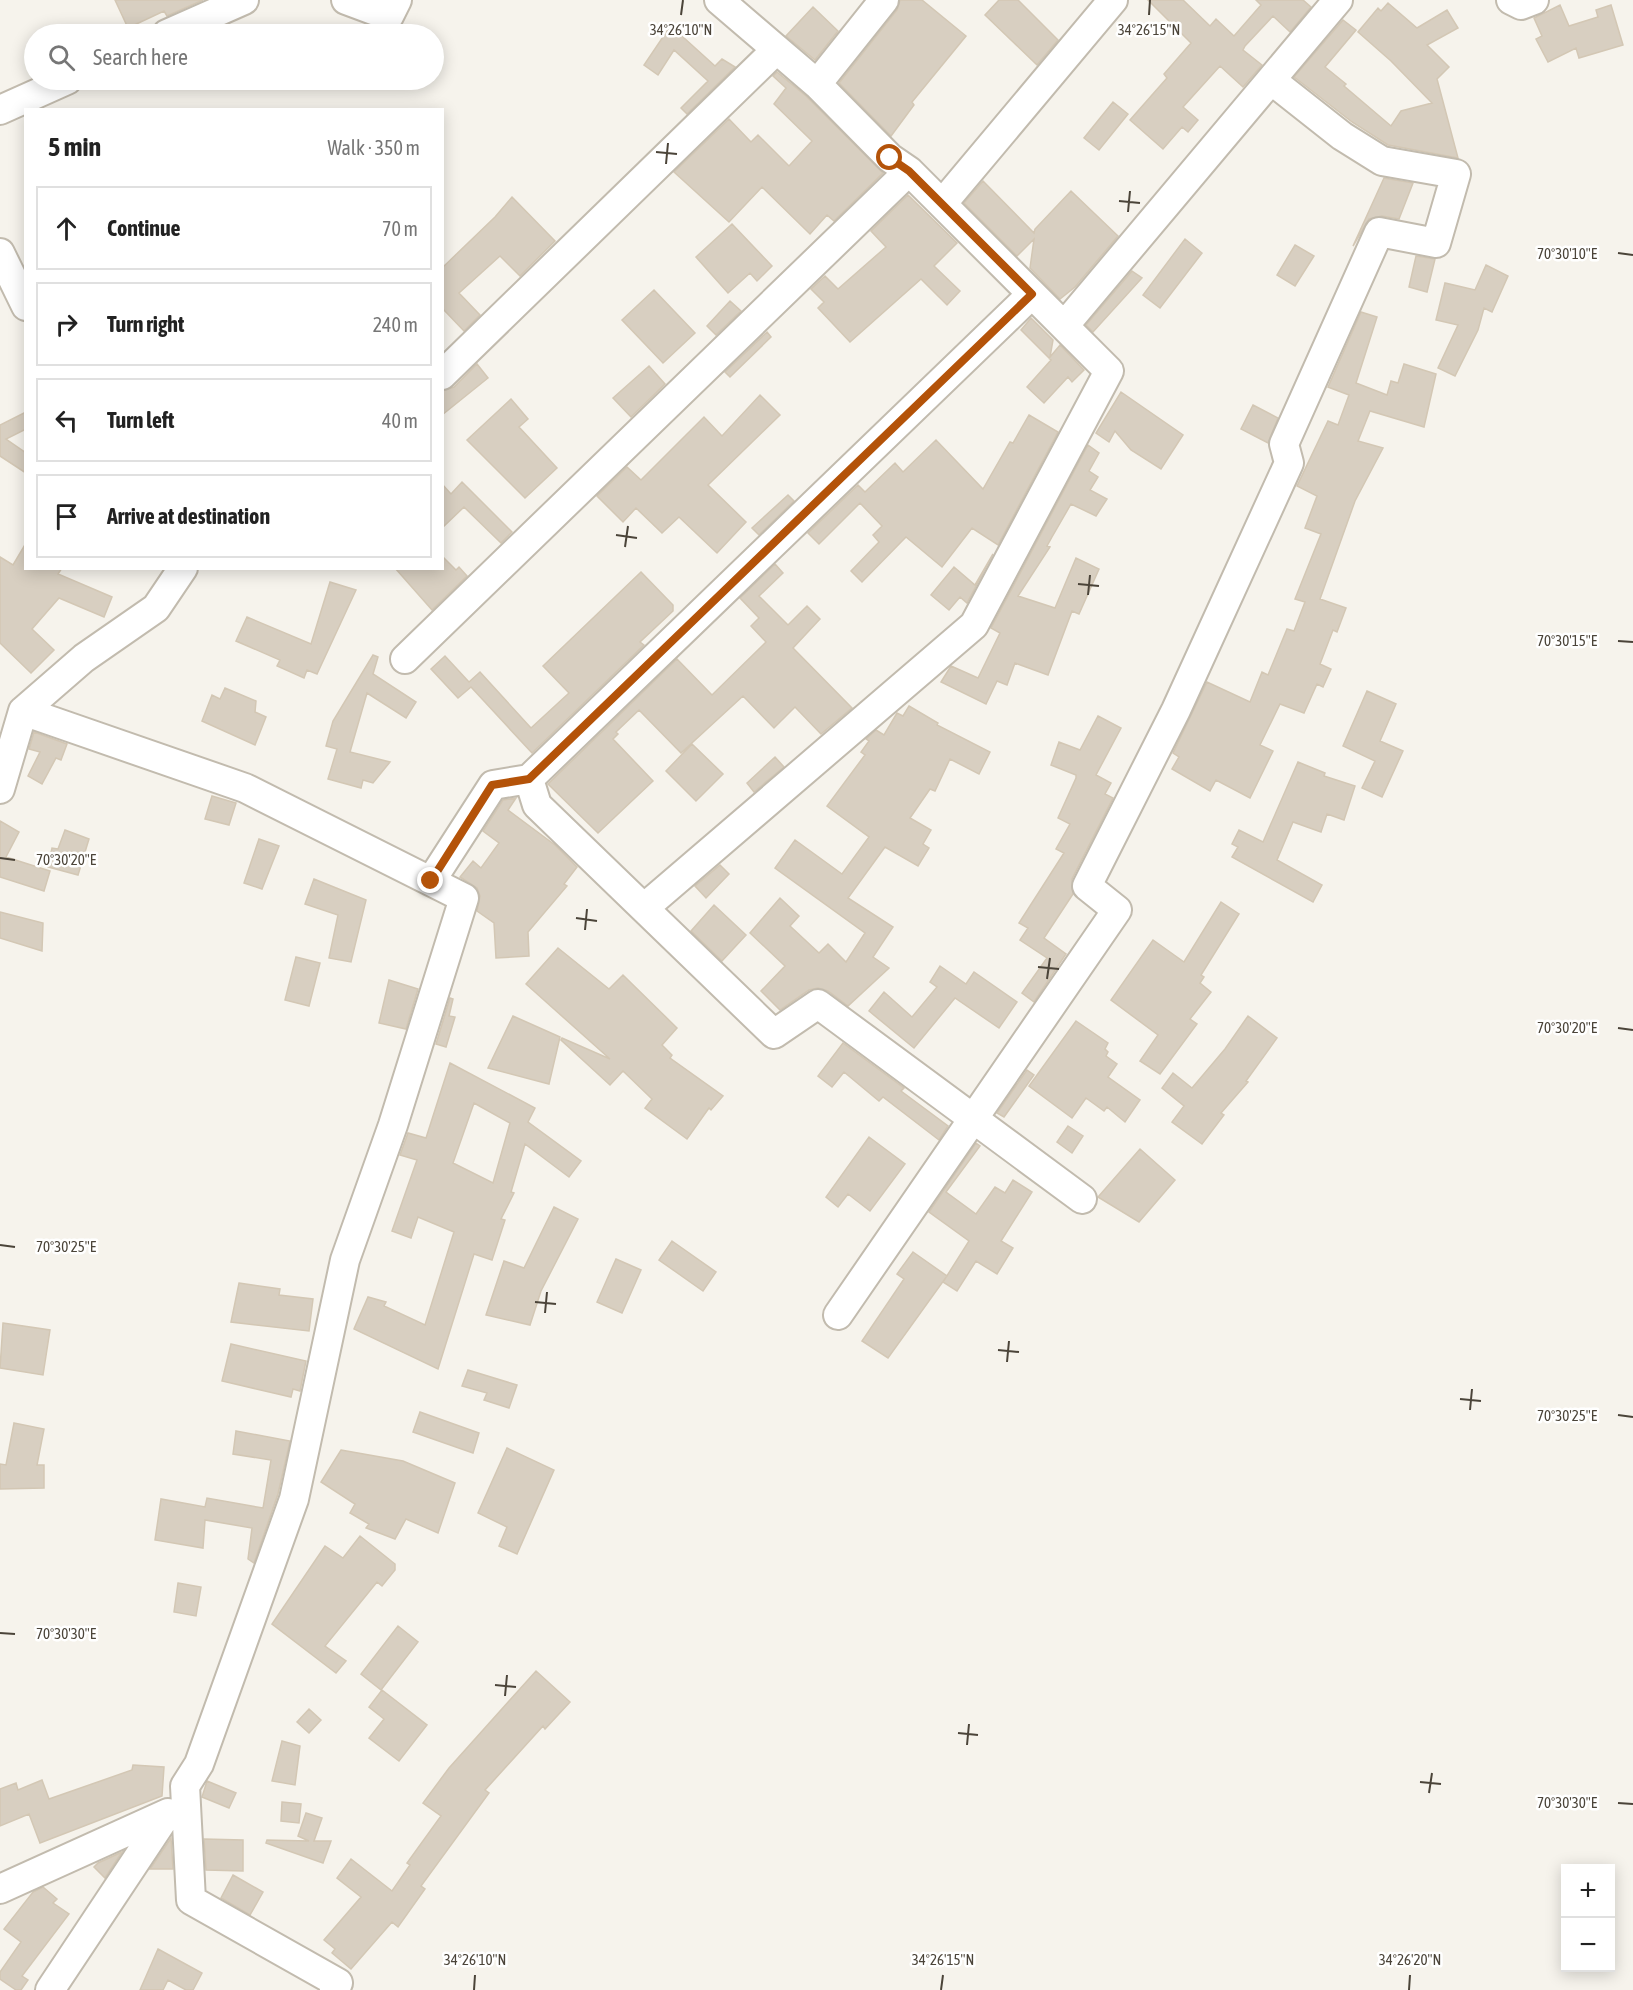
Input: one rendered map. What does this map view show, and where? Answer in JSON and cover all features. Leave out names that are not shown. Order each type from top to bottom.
[{"type":"street","points":[[190,24],[244,0]]},
{"type":"street","points":[[346,0],[389,16],[398,0]]},
{"type":"street","points":[[644,908],[974,625],[1109,371],[909,171],[858,128],[817,84],[719,0]]},
{"type":"street","points":[[817,84],[884,0]]},
{"type":"street","points":[[942,204],[1113,0]]},
{"type":"street","points":[[1064,326],[1338,0]]},
{"type":"street","points":[[1511,0],[1521,5],[1534,0]]},
{"type":"street","points":[[444,373],[777,50]]},
{"type":"street","points":[[838,1315],[1117,910],[1087,886],[1176,710],[1289,463],[1284,444],[1379,232],[1437,243],[1456,174],[1382,161],[1342,136],[1271,80]]},
{"type":"street","points":[[0,110],[45,90]]},
{"type":"street","points":[[405,659],[909,171]]},
{"type":"street","points":[[0,254],[24,302]]},
{"type":"street","points":[[431,881],[492,785],[529,779],[1032,294]]},
{"type":"street","points":[[0,789],[14,721],[84,658],[156,608],[182,570]]},
{"type":"street","points":[[14,721],[245,788],[464,898],[393,1125],[345,1260],[294,1500],[200,1764],[185,1786],[177,1810],[50,1990]]},
{"type":"street","points":[[529,779],[537,805],[774,1034],[818,1004],[1082,1198]]},
{"type":"street","points":[[0,1889],[177,1810]]},
{"type":"street","points":[[177,1810],[191,1900],[338,1983],[334,1990]]},
{"type":"building","points":[[115,0],[203,0],[167,16],[164,11],[136,24],[126,24]]},
{"type":"building","points":[[900,0],[922,0],[966,36],[912,102],[914,105],[891,136],[839,83],[897,10]]},
{"type":"building","points":[[999,0],[1018,0],[1058,40],[1037,65],[985,15]]},
{"type":"building","points":[[1148,0],[1183,0],[1210,26],[1216,19],[1234,36],[1261,5],[1256,0],[1303,0],[1311,7],[1290,32],[1273,16],[1245,46],[1243,50],[1262,65],[1243,87],[1220,66],[1183,107],[1198,120],[1188,132],[1182,127],[1163,149],[1130,120],[1167,78],[1164,74],[1191,43]]},
{"type":"building","points":[[1388,3],[1417,28],[1447,10],[1458,28],[1427,45],[1449,67],[1437,79],[1458,158],[1388,145],[1352,122],[1294,77],[1343,20],[1356,30],[1325,67],[1346,84],[1344,86],[1391,126],[1401,111],[1432,103],[1391,61],[1358,32],[1378,8],[1381,11]]},
{"type":"building","points":[[1560,5],[1569,26],[1598,17],[1596,10],[1611,5],[1623,45],[1579,58],[1576,48],[1548,62],[1536,39],[1542,36],[1534,18]]},
{"type":"building","points":[[813,7],[838,31],[815,60],[786,36]]},
{"type":"building","points":[[671,25],[685,34],[683,37],[715,66],[722,59],[735,67],[687,114],[681,108],[708,81],[674,50],[658,75],[644,65]]},
{"type":"building","points":[[777,72],[806,96],[883,173],[834,221],[827,215],[810,234],[762,187],[729,222],[674,172],[729,119],[751,142],[758,135],[789,166],[812,141],[774,104],[786,88],[773,76]]},
{"type":"building","points":[[1113,102],[1128,114],[1099,150],[1084,138]]},
{"type":"building","points":[[1384,178],[1413,183],[1399,219],[1382,216],[1369,219],[1353,246]]},
{"type":"building","points":[[983,181],[1034,233],[1035,229],[1071,191],[1118,236],[1075,287],[1060,299],[1030,268],[1034,239],[1017,256],[964,203]]},
{"type":"building","points":[[908,195],[957,243],[934,266],[960,291],[947,305],[921,279],[850,342],[818,308],[824,302],[811,289],[825,276],[838,289],[886,247],[871,231]]},
{"type":"building","points":[[512,197],[555,241],[520,276],[500,256],[459,293],[480,315],[464,331],[444,310],[444,266],[495,217]]},
{"type":"building","points":[[732,224],[772,266],[757,281],[750,273],[728,293],[696,257]]},
{"type":"building","points":[[1185,239],[1202,253],[1160,308],[1143,295]]},
{"type":"building","points":[[1295,245],[1314,256],[1295,286],[1277,275]]},
{"type":"building","points":[[1416,256],[1435,259],[1427,292],[1409,287]]},
{"type":"building","points":[[1486,265],[1508,276],[1492,312],[1484,308],[1478,330],[1455,376],[1438,368],[1458,325],[1436,320],[1445,283],[1475,290]]},
{"type":"building","points":[[1132,271],[1142,278],[1093,332],[1086,325]]},
{"type":"building","points":[[654,290],[695,333],[663,363],[622,320]]},
{"type":"building","points":[[730,301],[741,311],[716,335],[707,326]]},
{"type":"building","points":[[1361,312],[1377,317],[1356,383],[1387,395],[1391,381],[1398,383],[1404,364],[1436,374],[1424,427],[1370,411],[1358,441],[1383,448],[1355,501],[1320,599],[1346,608],[1337,632],[1333,630],[1320,664],[1331,669],[1323,687],[1317,684],[1304,713],[1280,704],[1260,745],[1273,751],[1250,798],[1216,780],[1210,791],[1172,769],[1179,757],[1173,753],[1207,682],[1250,702],[1262,672],[1268,675],[1287,629],[1294,631],[1305,602],[1295,599],[1321,534],[1305,528],[1317,496],[1297,486],[1328,421],[1338,425],[1349,395],[1328,387]]},
{"type":"building","points":[[1031,318],[1053,340],[1050,357],[1060,345],[1084,370],[1072,382],[1068,377],[1044,403],[1027,387],[1051,360],[1021,330]]},
{"type":"building","points":[[767,332],[771,337],[730,377],[725,372]]},
{"type":"building","points":[[477,364],[488,378],[444,413],[444,390],[454,387]]},
{"type":"building","points":[[649,366],[665,384],[631,417],[613,398]]},
{"type":"building","points":[[1121,392],[1183,435],[1161,469],[1131,450],[1115,431],[1109,442],[1096,433]]},
{"type":"building","points":[[760,395],[780,415],[708,485],[746,522],[717,553],[679,517],[662,533],[636,508],[623,522],[597,496],[627,467],[641,480],[704,417],[722,436]]},
{"type":"building","points":[[511,399],[528,419],[519,427],[557,468],[525,498],[467,440]]},
{"type":"building","points":[[1253,405],[1278,418],[1268,443],[1241,429]]},
{"type":"building","points":[[24,413],[24,430],[6,439],[24,452],[24,472],[0,456],[0,425]]},
{"type":"building","points":[[1029,415],[1058,432],[998,545],[972,528],[942,567],[906,537],[862,582],[851,571],[879,542],[873,535],[882,526],[860,503],[819,544],[808,533],[858,485],[865,492],[895,463],[903,472],[936,440],[983,489],[1010,442],[1013,443]]},
{"type":"building","points":[[1088,445],[1099,453],[1089,471],[1098,477],[1090,490],[1107,499],[1096,516],[1071,504],[1047,546],[1050,547],[1018,596],[1055,608],[1076,558],[1099,569],[1079,614],[1072,611],[1048,675],[1015,663],[1007,685],[997,681],[986,704],[941,682],[951,666],[978,678],[1000,633],[991,628]]},
{"type":"building","points":[[462,482],[512,532],[501,543],[464,507],[444,526],[444,486],[451,494]]},
{"type":"building","points":[[788,495],[794,501],[759,535],[752,528]]},
{"type":"building","points":[[24,546],[24,570],[61,570],[58,574],[112,597],[104,617],[59,598],[32,629],[54,650],[31,673],[0,643],[0,557],[13,565]]},
{"type":"building","points":[[993,554],[967,603],[960,597],[949,610],[931,595],[954,567],[975,585]]},
{"type":"building","points":[[444,558],[456,570],[459,567],[467,576],[432,610],[397,570],[444,570]]},
{"type":"building","points":[[775,564],[783,573],[759,596],[788,625],[807,606],[820,619],[793,648],[852,708],[821,734],[795,707],[774,728],[743,696],[681,753],[639,710],[616,732],[618,734],[613,739],[653,781],[598,833],[548,784],[677,659],[712,695],[766,642],[751,626],[759,618],[740,598]]},
{"type":"building","points":[[641,572],[673,605],[673,611],[640,642],[644,645],[532,753],[471,687],[458,698],[431,669],[445,656],[469,682],[480,672],[531,728],[569,693],[543,666]]},
{"type":"building","points":[[330,582],[356,590],[317,674],[307,670],[304,678],[277,666],[280,660],[236,641],[247,617],[311,644]]},
{"type":"building","points":[[373,655],[378,657],[373,674],[416,702],[406,718],[367,693],[350,752],[390,762],[373,783],[363,780],[361,788],[328,779],[337,749],[326,746],[333,721]]},
{"type":"building","points":[[225,688],[256,701],[255,712],[266,717],[255,745],[202,721],[212,695],[220,699]]},
{"type":"building","points":[[1367,691],[1396,704],[1380,741],[1403,751],[1382,797],[1362,788],[1375,761],[1343,746]]},
{"type":"building","points":[[909,706],[938,723],[937,725],[990,752],[979,774],[950,759],[935,791],[930,789],[910,818],[931,830],[923,844],[929,848],[918,866],[885,847],[848,898],[893,927],[873,957],[889,968],[848,1006],[828,991],[818,988],[809,990],[780,1010],[761,991],[785,966],[750,933],[780,898],[799,916],[790,926],[819,953],[828,944],[846,962],[865,933],[775,868],[795,840],[842,874],[869,837],[827,806],[865,755],[861,752],[869,741],[866,739],[876,730],[884,735],[897,713],[903,716]]},
{"type":"building","points":[[1098,716],[1121,728],[1096,775],[1111,783],[1105,794],[1113,798],[1072,879],[1073,894],[1044,938],[1066,954],[1034,1002],[1022,993],[1047,958],[1020,940],[1028,928],[1019,923],[1064,853],[1056,849],[1070,824],[1058,818],[1076,778],[1076,775],[1051,765],[1059,742],[1080,750]]},
{"type":"building","points":[[34,732],[67,744],[61,760],[56,758],[42,784],[28,776],[40,752],[29,749]]},
{"type":"building","points":[[692,744],[723,774],[696,801],[666,771]]},
{"type":"building","points":[[775,757],[784,767],[754,792],[747,783]]},
{"type":"building","points":[[1298,762],[1325,773],[1324,776],[1355,786],[1344,820],[1327,814],[1321,832],[1293,822],[1277,860],[1322,885],[1313,902],[1232,857],[1238,847],[1232,844],[1239,830],[1263,842]]},
{"type":"building","points":[[212,796],[236,803],[229,825],[205,819]]},
{"type":"building","points":[[516,798],[508,810],[555,845],[577,867],[564,884],[567,886],[528,932],[529,956],[496,958],[494,923],[477,911],[480,896],[477,888],[460,877],[473,861],[481,868],[499,843],[483,831],[503,800]]},
{"type":"building","points":[[0,821],[19,832],[6,857],[50,871],[44,891],[0,877]]},
{"type":"building","points":[[65,830],[89,839],[78,875],[48,867],[52,848],[58,849]]},
{"type":"building","points":[[259,839],[279,846],[262,889],[244,883]]},
{"type":"building","points":[[720,865],[729,874],[706,898],[695,886]]},
{"type":"building","points":[[314,879],[366,900],[351,962],[329,958],[338,915],[305,904]]},
{"type":"building","points":[[1221,902],[1239,914],[1201,975],[1204,977],[1200,983],[1211,992],[1190,1019],[1197,1024],[1160,1074],[1140,1061],[1158,1035],[1111,1000],[1153,940],[1184,962]]},
{"type":"building","points":[[714,905],[746,935],[722,961],[691,931]]},
{"type":"building","points":[[0,912],[43,923],[42,951],[0,938]]},
{"type":"building","points":[[558,948],[609,989],[623,975],[677,1028],[662,1045],[672,1055],[670,1058],[723,1096],[711,1110],[709,1108],[687,1139],[645,1108],[652,1099],[623,1071],[610,1085],[561,1040],[562,1038],[610,1059],[526,984]]},
{"type":"building","points":[[296,957],[320,963],[309,1006],[285,1000]]},
{"type":"building","points":[[940,966],[966,984],[974,972],[1017,1002],[999,1028],[955,998],[914,1048],[869,1011],[884,992],[912,1017],[937,987],[930,982]]},
{"type":"building","points":[[389,980],[418,989],[406,1029],[379,1023]]},
{"type":"building","points":[[450,998],[453,999],[449,1016],[455,1017],[446,1047],[436,1044]]},
{"type":"building","points":[[513,1016],[560,1037],[549,1084],[488,1068]]},
{"type":"building","points":[[1248,1016],[1277,1038],[1246,1081],[1248,1082],[1221,1113],[1224,1115],[1202,1144],[1172,1122],[1184,1106],[1162,1088],[1173,1073],[1192,1088],[1225,1049]]},
{"type":"building","points":[[1076,1021],[1108,1043],[1105,1049],[1108,1052],[1106,1056],[1117,1064],[1108,1077],[1140,1100],[1125,1122],[1107,1107],[1104,1111],[1086,1098],[1072,1118],[1029,1086]]},
{"type":"building","points":[[843,1043],[904,1088],[901,1091],[948,1126],[939,1140],[883,1097],[879,1101],[844,1072],[832,1087],[818,1076]]},
{"type":"building","points":[[450,1063],[535,1108],[528,1122],[581,1161],[569,1177],[525,1144],[511,1192],[514,1193],[501,1219],[505,1220],[492,1260],[474,1254],[438,1369],[354,1329],[368,1297],[386,1302],[384,1306],[425,1325],[454,1232],[418,1217],[411,1238],[392,1231],[417,1160],[400,1155],[408,1133],[426,1138]],"holes":[[[474,1103],[510,1123],[493,1183],[453,1163]]]},
{"type":"building","points":[[1027,1070],[1034,1075],[1004,1117],[997,1113]]},
{"type":"building","points":[[1068,1126],[1083,1136],[1072,1153],[1057,1142]]},
{"type":"building","points":[[869,1137],[905,1164],[870,1211],[848,1194],[838,1207],[826,1197]]},
{"type":"building","points":[[976,1143],[980,1146],[946,1192],[976,1214],[995,1187],[1005,1193],[1013,1180],[1032,1192],[1001,1241],[1013,1248],[997,1274],[976,1261],[957,1291],[943,1282],[969,1241],[929,1212]]},
{"type":"building","points":[[1140,1149],[1175,1180],[1139,1222],[1098,1197]]},
{"type":"building","points":[[554,1207],[578,1219],[541,1291],[530,1325],[486,1315],[504,1261],[524,1268]]},
{"type":"building","points":[[672,1241],[716,1272],[703,1291],[659,1260]]},
{"type":"building","points":[[913,1252],[947,1276],[888,1358],[862,1341],[904,1279],[897,1274]]},
{"type":"building","points":[[616,1259],[641,1270],[622,1313],[597,1302]]},
{"type":"building","points":[[239,1283],[280,1289],[279,1295],[313,1299],[309,1331],[231,1322]]},
{"type":"building","points":[[3,1323],[50,1330],[43,1375],[0,1368]]},
{"type":"building","points":[[231,1344],[306,1361],[300,1391],[293,1389],[291,1397],[222,1381]]},
{"type":"building","points":[[468,1370],[517,1385],[509,1408],[484,1400],[487,1393],[462,1386]]},
{"type":"building","points":[[420,1412],[479,1433],[473,1453],[413,1432]]},
{"type":"building","points":[[14,1423],[44,1429],[37,1465],[44,1465],[44,1488],[0,1489],[0,1464],[6,1465]]},
{"type":"building","points":[[236,1431],[290,1441],[278,1494],[254,1563],[248,1559],[252,1528],[205,1520],[203,1548],[155,1540],[161,1499],[205,1507],[207,1498],[263,1508],[271,1460],[233,1454]]},
{"type":"building","points":[[507,1448],[554,1470],[517,1554],[499,1546],[507,1527],[478,1513]]},
{"type":"building","points":[[341,1450],[403,1461],[455,1483],[438,1533],[406,1519],[395,1539],[366,1528],[369,1524],[350,1513],[355,1504],[321,1482]]},
{"type":"building","points":[[360,1536],[395,1564],[395,1570],[382,1586],[377,1582],[325,1646],[346,1661],[336,1673],[272,1624],[325,1546],[343,1558]]},
{"type":"building","points":[[178,1583],[201,1587],[196,1616],[174,1612]]},
{"type":"building","points":[[398,1626],[418,1642],[381,1690],[361,1674]]},
{"type":"building","points":[[536,1671],[570,1702],[545,1729],[543,1726],[485,1790],[489,1793],[421,1886],[425,1889],[398,1927],[392,1922],[351,1969],[332,1953],[335,1949],[324,1940],[361,1897],[337,1878],[351,1859],[392,1891],[410,1865],[407,1863],[441,1816],[423,1803],[449,1768]]},
{"type":"building","points":[[382,1690],[427,1725],[399,1761],[369,1738],[384,1719],[369,1707]]},
{"type":"building","points":[[309,1709],[321,1720],[309,1733],[297,1722]]},
{"type":"building","points":[[282,1741],[300,1746],[295,1785],[272,1781]]},
{"type":"building","points":[[133,1765],[164,1767],[162,1796],[40,1843],[29,1814],[0,1826],[0,1789],[16,1783],[18,1790],[42,1780],[49,1799],[132,1770]]},
{"type":"building","points":[[207,1781],[236,1793],[229,1808],[202,1797]]},
{"type":"building","points":[[282,1802],[301,1804],[299,1823],[281,1821]]},
{"type":"building","points":[[306,1813],[322,1818],[314,1841],[331,1841],[323,1863],[266,1843],[267,1840],[309,1841],[298,1836]]},
{"type":"building","points":[[171,1838],[173,1869],[150,1869]]},
{"type":"building","points":[[204,1839],[243,1840],[243,1871],[206,1870]]},
{"type":"building","points":[[122,1852],[105,1878],[94,1867],[98,1863]]},
{"type":"building","points":[[233,1875],[263,1892],[250,1915],[221,1898]]},
{"type":"building","points":[[43,1887],[57,1899],[53,1903],[69,1914],[22,1976],[28,1980],[21,1990],[16,1990],[0,1979],[0,1972],[21,1942],[4,1929],[33,1892]]},
{"type":"building","points":[[158,1949],[202,1973],[193,1990],[186,1990],[168,1980],[163,1990],[140,1990]]},
{"type":"route","points":[[431,881],[492,785],[529,779],[1032,294],[909,171],[890,158]]}]
